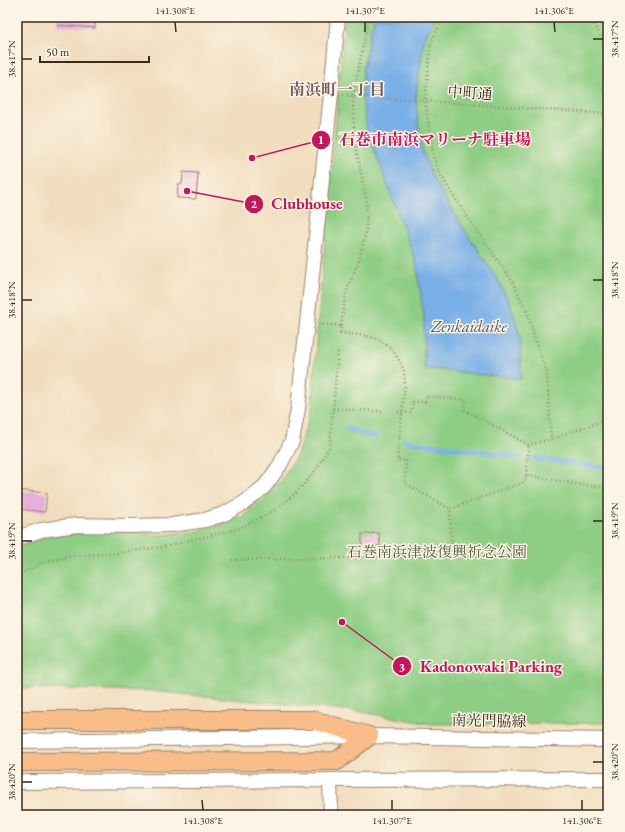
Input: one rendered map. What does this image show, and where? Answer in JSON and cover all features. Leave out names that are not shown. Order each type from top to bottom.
[{"type":"main road","points":[[17,720],[313,720],[369,736]]},
{"type":"main road","points":[[17,762],[337,761],[369,736]]},
{"type":"street","points":[[17,538],[41,530],[77,525],[172,525],[205,520],[224,514],[244,503],[265,486],[280,465],[292,441],[298,409],[338,17]]},
{"type":"street","name":"南光門脇線","points":[[17,741],[369,736],[608,740]]},
{"type":"street","points":[[17,782],[608,779]]},
{"type":"street","points":[[330,780],[331,815]]},
{"type":"path","points":[[369,17],[353,95],[354,138],[367,203],[366,232],[358,263],[346,292],[340,334],[367,336],[380,340],[392,349],[404,371],[405,384],[397,460],[406,460],[405,483],[450,509],[525,482],[529,445]]},
{"type":"path","points":[[443,17],[432,42],[425,101],[434,158],[441,176],[513,282],[527,312],[547,372],[551,439]]},
{"type":"path","points":[[591,17],[608,52]]},
{"type":"path","name":"中町通","points":[[331,94],[607,114]]},
{"type":"path","points":[[608,96],[602,164],[606,204],[608,210]]},
{"type":"path","points":[[307,323],[340,326]]},
{"type":"path","points":[[398,412],[411,413],[413,402],[425,402],[426,396],[466,400],[465,410],[529,445],[608,419]]},
{"type":"path","points":[[333,409],[382,411]]},
{"type":"path","points":[[526,475],[608,488]]},
{"type":"path","points":[[450,509],[452,556]]},
{"type":"path","points":[[232,560],[524,556]]},
{"type":"green space","name":"石巻南浜津波復興祈念公園","points":[[345,17],[608,17],[608,723],[431,724],[355,711],[151,691],[17,688],[17,548],[45,537],[74,533],[116,531],[160,535],[198,531],[220,525],[243,516],[263,500],[281,481],[297,455],[312,409],[316,344]]},
{"type":"water","name":"Zenkaidaike","points":[[376,17],[434,17],[424,41],[417,85],[416,100],[423,153],[434,180],[501,285],[513,312],[520,338],[521,379],[424,368],[424,317],[416,262],[367,130],[362,96],[363,69],[372,24]]},
{"type":"building","points":[[58,17],[96,17],[95,28],[57,25]]},
{"type":"building","points":[[183,172],[198,173],[196,199],[177,198],[178,184],[182,184]]},
{"type":"building","points":[[17,490],[47,493],[45,512],[17,509]]},
{"type":"building","points":[[379,533],[380,546],[362,547],[362,534]]},
{"type":"waterway","points":[[345,428],[377,437]]},
{"type":"waterway","points":[[404,441],[522,457]]},
{"type":"waterway","points":[[532,458],[608,468]]},
{"type":"place","name":"石巻市南浜マリーナ駐車場","points":[[252,158]]},
{"type":"place","name":"Clubhouse","points":[[187,191]]},
{"type":"place","name":"Kadonowaki Parking","points":[[342,622]]},
{"type":"district","name":"南浜町一丁目","points":[[337,89]]}]
